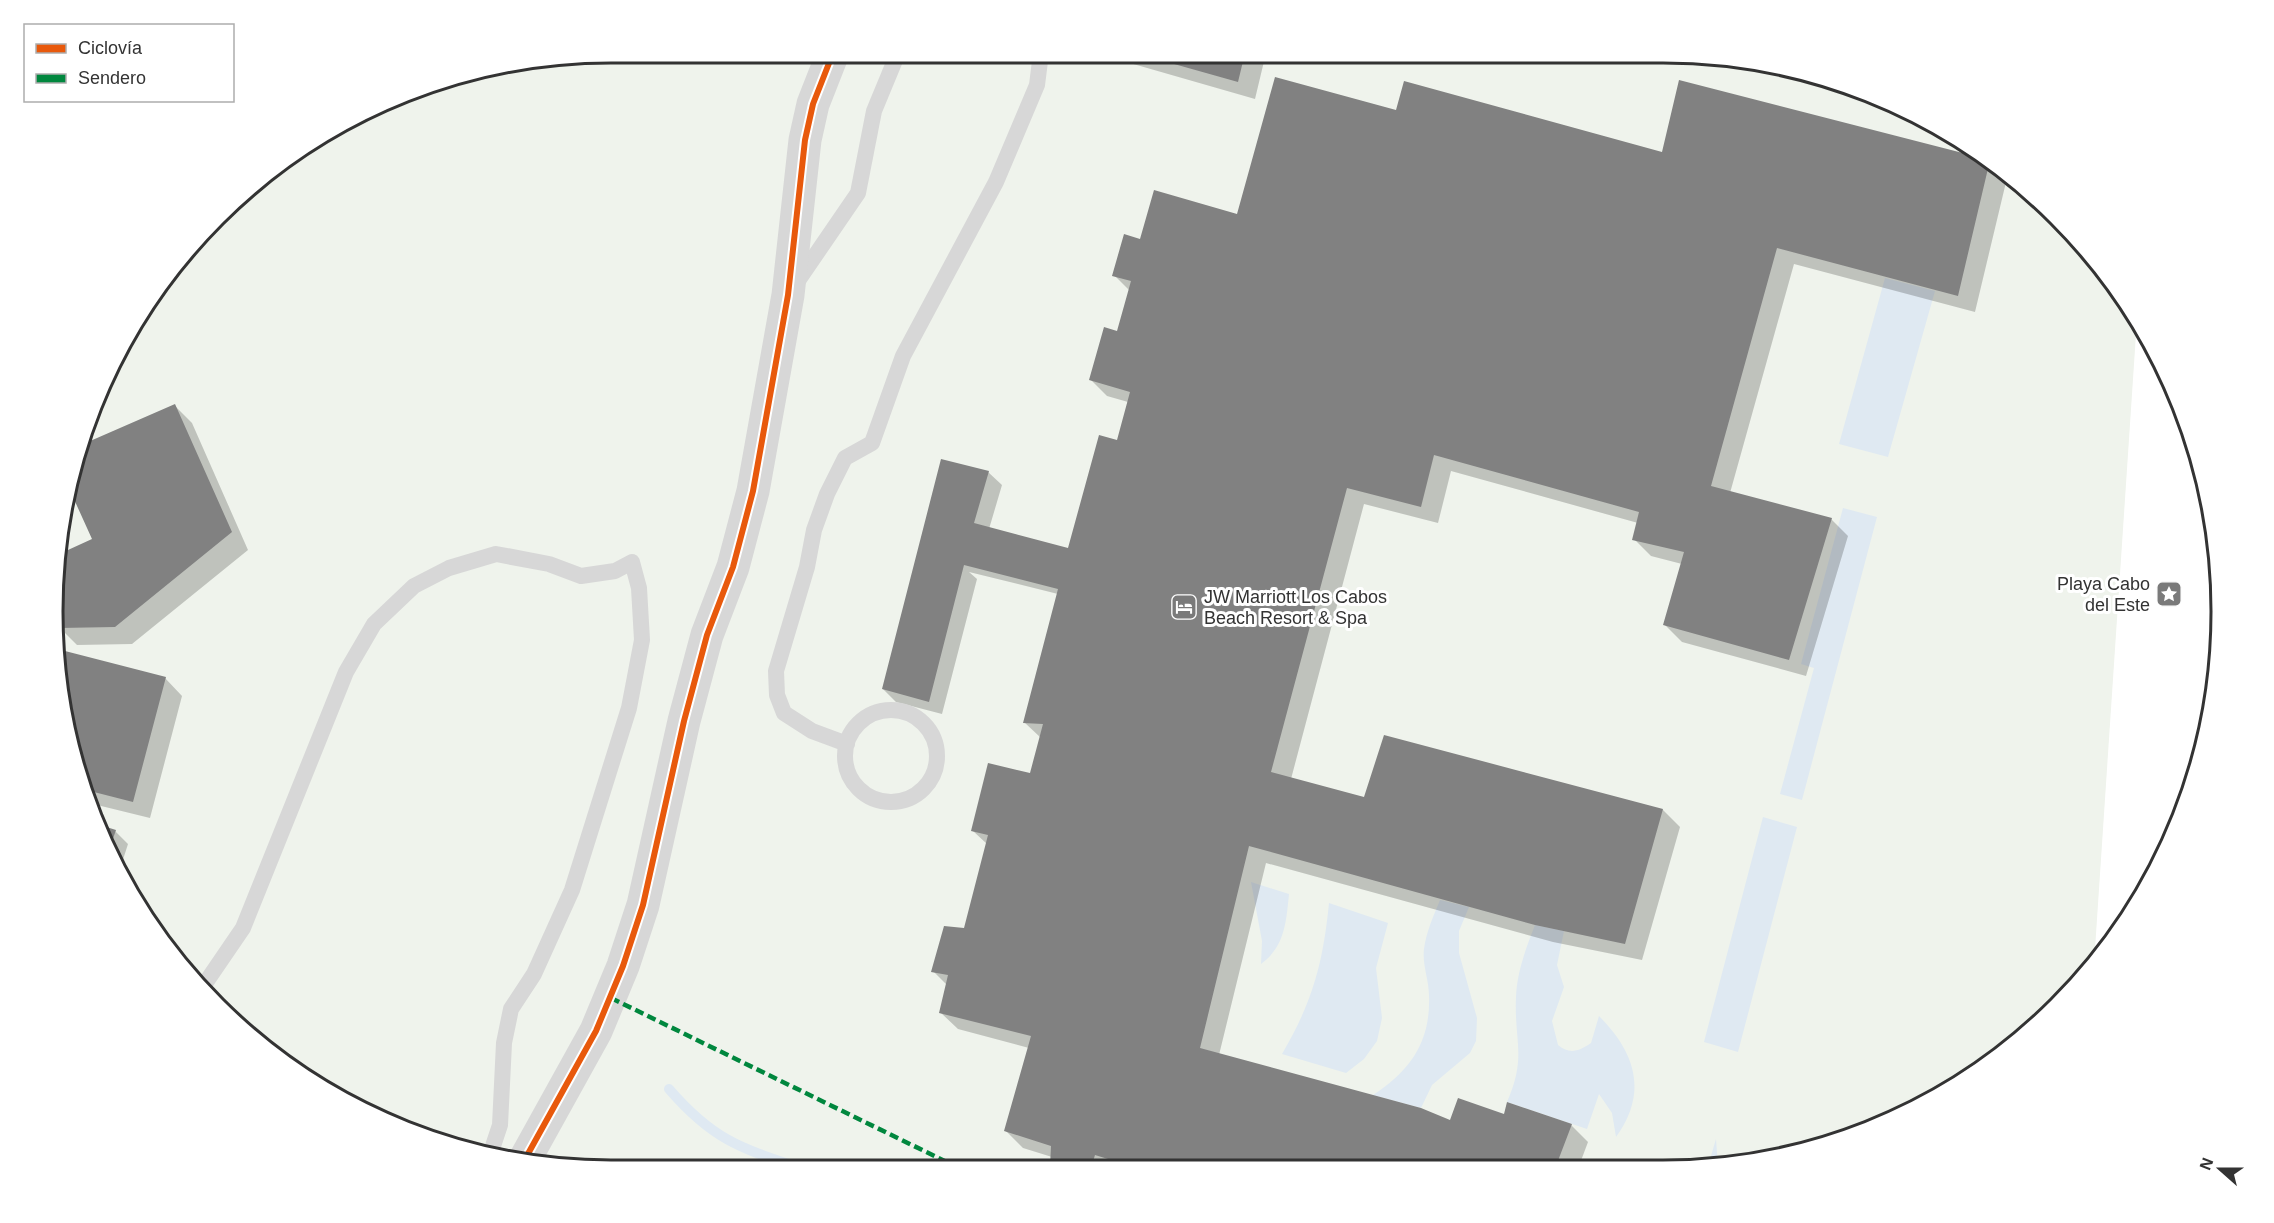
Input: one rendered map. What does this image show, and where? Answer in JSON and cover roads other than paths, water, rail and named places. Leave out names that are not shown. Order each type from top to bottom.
[{"type":"street","points":[[529,1153],[596,1031],[623,966],[643,905],[684,721],[707,635],[733,567],[753,491],[788,295],[805,140],[813,104],[828,63]]},
{"type":"lane","points":[[788,295],[858,193],[874,111],[894,63]]},
{"type":"lane","points":[[847,744],[826,738],[796,723],[784,713],[777,695],[776,671],[807,567],[814,530],[826,494],[845,458],[872,443],[903,356],[996,182],[1036,85],[1039,63]]},
{"type":"lane","points":[[207,981],[243,928],[346,672],[374,624],[414,586],[449,568],[496,555],[549,564],[581,576],[615,571],[632,562],[639,588],[642,640],[629,708],[572,890],[534,974],[512,1009],[504,1043],[500,1125],[493,1146]]},
{"type":"lane","points":[[895,709],[909,713],[922,722],[931,734],[937,748],[936,764],[931,778],[922,790],[909,799],[894,802],[879,801],[865,795],[846,771],[844,756],[847,744],[854,727],[865,717],[879,711],[895,709]]},
{"type":"waterway","points":[[669,1089],[714,1131],[745,1148],[777,1160]]},
{"type":"place","name":"Playa Cabo del Este","points":[[2169,594]]},
{"type":"place","name":"JW Marriott Los Cabos Beach Resort & Spa","points":[[1184,607]]}]
